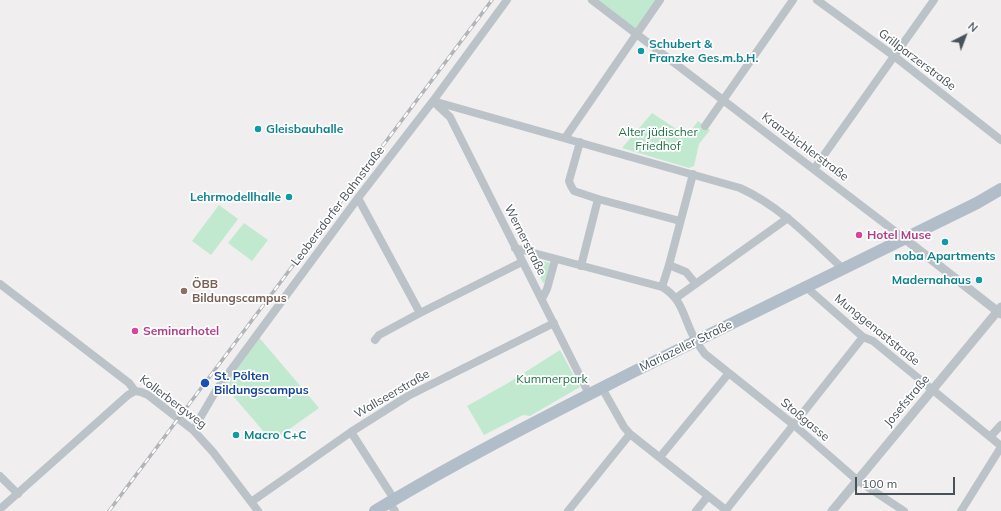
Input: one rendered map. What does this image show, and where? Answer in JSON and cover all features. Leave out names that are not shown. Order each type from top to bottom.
[{"type":"main road","name":"Mariazeller Straße","points":[[375,511],[393,504],[480,451],[589,394],[905,239],[977,203],[1001,189]]},
{"type":"street","name":"Leobersdorfer Bahnstraße","points":[[194,430],[217,389],[507,0]]},
{"type":"street","name":"Kranzbichlerstraße","points":[[592,0],[1000,311]]},
{"type":"street","points":[[565,138],[660,0]]},
{"type":"street","points":[[705,126],[793,0]]},
{"type":"street","name":"Grillparzerstraße","points":[[818,0],[894,56],[1001,140]]},
{"type":"street","points":[[814,169],[934,0]]},
{"type":"street","points":[[433,101],[740,188],[788,218],[843,269]]},
{"type":"street","name":"Wernerstraße","points":[[433,101],[450,117],[589,394]]},
{"type":"street","points":[[580,142],[569,181],[574,191],[680,221]]},
{"type":"street","points":[[662,288],[693,174]]},
{"type":"street","points":[[358,198],[420,313]]},
{"type":"street","points":[[581,266],[598,199]]},
{"type":"street","points":[[515,248],[662,288],[669,291],[676,298],[788,218]]},
{"type":"street","points":[[542,299],[547,289],[555,260]]},
{"type":"street","points":[[375,340],[379,335],[420,313],[522,262]]},
{"type":"street","points":[[669,265],[686,272],[696,284]]},
{"type":"street","name":"Kollerbergweg","points":[[0,284],[129,383],[135,391],[148,395],[194,430],[213,452],[258,511]]},
{"type":"street","name":"Munggenaststraße","points":[[806,287],[863,337],[873,341],[932,391],[1001,446]]},
{"type":"street","name":"Stoßgasse","points":[[676,298],[696,341],[705,354],[794,424],[857,480],[904,511]]},
{"type":"street","name":"Josefstraße","points":[[832,511],[1000,311]]},
{"type":"street","name":"Wallseerstraße","points":[[251,502],[351,432],[408,396],[554,323]]},
{"type":"street","points":[[602,388],[624,427],[630,434],[726,510],[863,337]]},
{"type":"street","points":[[660,457],[729,374]]},
{"type":"street","points":[[0,509],[128,395],[135,391]]},
{"type":"street","points":[[990,437],[1001,424]]},
{"type":"street","points":[[351,432],[393,504]]},
{"type":"street","points":[[568,511],[630,434]]},
{"type":"street","points":[[961,511],[1001,446]]},
{"type":"street","points":[[0,476],[18,494]]},
{"type":"street","points":[[696,511],[708,496]]},
{"type":"green space","points":[[592,0],[660,0],[636,33]]},
{"type":"green space","name":"Alter jüdischer Friedhof","points":[[652,113],[687,136],[698,121],[710,130],[699,144],[694,166],[689,168],[622,148]]},
{"type":"green space","points":[[219,205],[238,219],[211,255],[192,241]]},
{"type":"green space","points":[[244,223],[268,240],[252,261],[228,243]]},
{"type":"green space","points":[[533,258],[550,263],[546,281],[543,283],[538,272],[541,270],[538,265],[535,266],[532,260]]},
{"type":"green space","points":[[257,335],[319,408],[274,440],[270,439],[222,383]]},
{"type":"green space","name":"Kummerpark","points":[[560,350],[580,387],[530,416],[523,415],[484,435],[467,406],[508,383]]},
{"type":"railway","points":[[109,511],[492,0]]},
{"type":"place","name":"Schubert & Franzke Ges.m.b.H.","points":[[641,51]]},
{"type":"place","name":"Gleisbauhalle","points":[[258,129]]},
{"type":"place","name":"Lehrmodellhalle","points":[[289,197]]},
{"type":"place","name":"Hotel Muse","points":[[859,235]]},
{"type":"place","name":"noba Apartments","points":[[945,242]]},
{"type":"place","name":"Madernahaus","points":[[979,280]]},
{"type":"place","name":"ÖBB Bildungscampus","points":[[184,291]]},
{"type":"place","name":"Seminarhotel","points":[[135,331]]},
{"type":"place","name":"St. Pölten Bildungscampus","points":[[205,383]]},
{"type":"place","name":"Macro C+C","points":[[236,435]]}]
